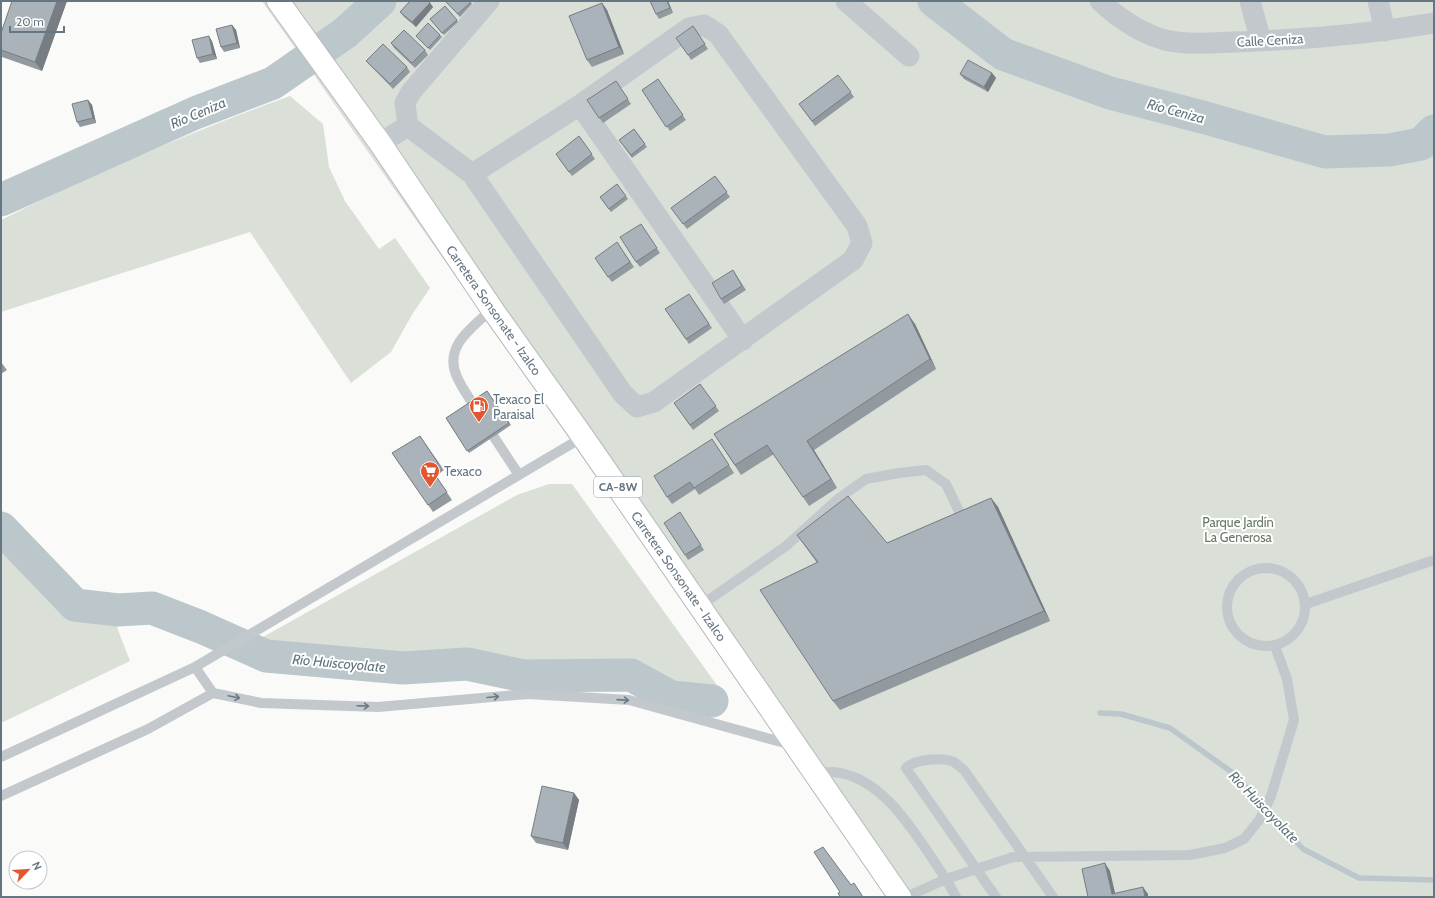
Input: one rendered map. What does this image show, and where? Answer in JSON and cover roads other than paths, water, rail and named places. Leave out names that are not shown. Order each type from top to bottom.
[{"type":"main road","name":"Carretera Sonsonate - Izalco","points":[[278,2],[380,143],[492,309],[583,437],[900,897]]},
{"type":"street","points":[[472,174],[580,105],[689,28],[704,25],[718,34],[857,226],[862,243],[853,260],[743,340],[654,402],[637,407],[623,394],[472,174],[408,126],[405,103],[411,92],[488,1]]},
{"type":"street","points":[[846,1],[909,56]]},
{"type":"street","points":[[1250,1],[1260,41]]},
{"type":"street","points":[[1378,1],[1385,31]]},
{"type":"street","name":"Calle Ceniza","points":[[1107,5],[1138,30],[1165,40],[1190,43],[1260,41],[1385,31],[1434,23]]},
{"type":"street","points":[[580,105],[743,340]]},
{"type":"street","points":[[380,143],[408,126]]},
{"type":"lane","points":[[473,404],[456,376],[452,357],[459,340],[492,309]]},
{"type":"lane","points":[[494,437],[519,475]]},
{"type":"lane","points":[[1,757],[195,667],[583,437]]},
{"type":"lane","points":[[700,606],[786,546],[838,499],[866,480],[899,472],[926,470],[946,484],[964,522]]},
{"type":"lane","points":[[1306,604],[1434,560]]},
{"type":"lane","points":[[1260,568],[1274,568],[1286,573],[1296,582],[1303,594],[1306,604],[1304,620],[1297,632],[1287,641],[1275,646],[1262,647],[1250,643],[1239,636],[1231,626],[1227,615],[1227,602],[1230,590],[1237,579],[1247,572],[1260,568]]},
{"type":"lane","points":[[906,897],[946,880],[1013,857],[1190,854],[1225,848],[1244,839],[1260,819],[1271,796],[1294,720],[1287,679],[1275,646]]},
{"type":"lane","points":[[195,667],[213,693]]},
{"type":"lane","points":[[1,796],[148,728],[213,693],[261,703],[378,707],[528,694],[629,700],[796,746]]},
{"type":"lane","points":[[996,897],[906,768],[910,763],[932,759],[954,762],[964,770],[1053,897]]},
{"type":"lane","points":[[815,773],[834,772],[848,776],[880,792],[907,822],[956,897]]},
{"type":"waterway","name":"Río Ceniza","points":[[1,200],[195,113],[273,83],[345,33],[380,1]]},
{"type":"waterway","name":"Río Ceniza","points":[[934,1],[1003,54],[1110,93],[1206,118],[1325,152],[1389,150],[1421,144],[1434,131]]},
{"type":"waterway","name":"Río Huiscoyolate","points":[[1,528],[75,605],[118,610],[152,608],[201,627],[266,656],[403,668],[467,664],[523,676],[631,675],[671,697],[712,701]]},
{"type":"waterway","name":"Río Huiscoyolate","points":[[1100,713],[1121,714],[1170,728],[1233,773],[1303,849],[1359,878],[1434,880]]},
{"type":"place","name":"Texaco El Paraisal","points":[[479,423]]},
{"type":"place","name":"Texaco","points":[[430,488]]},
{"type":"park label","name":"Parque Jardín La Generosa","points":[[1238,530]]}]
